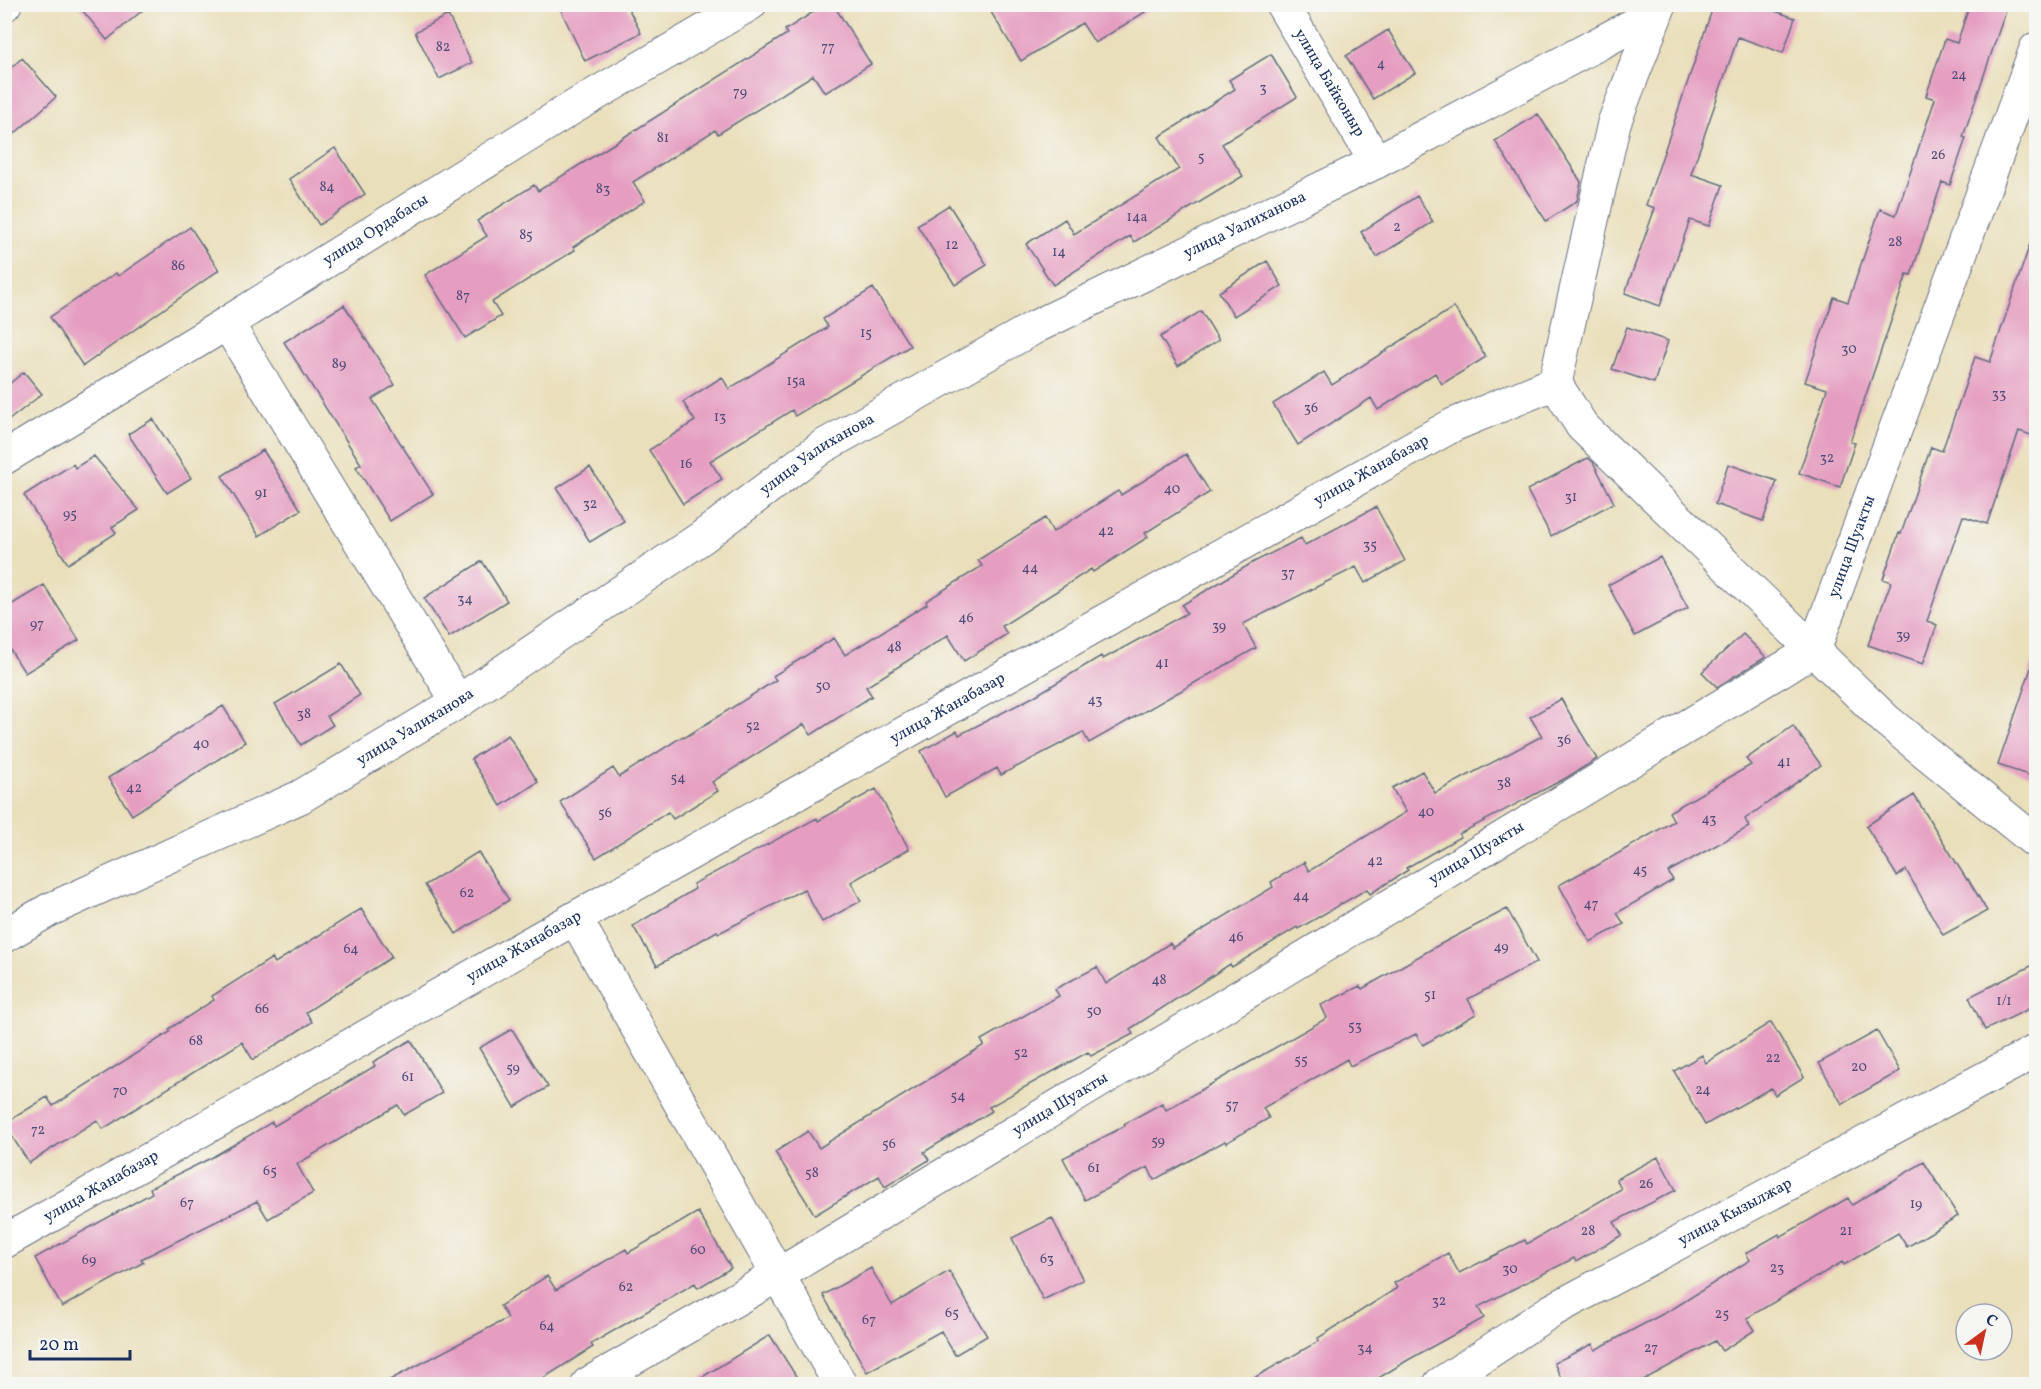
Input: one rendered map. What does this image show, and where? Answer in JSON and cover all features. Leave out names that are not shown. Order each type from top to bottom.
[{"type":"street","name":"улица Ордабасы","points":[[4,458],[227,323],[572,108],[750,4]]},
{"type":"street","name":"улица Байконыр","points":[[1282,4],[1376,162]]},
{"type":"street","points":[[1658,9],[1614,123],[1555,383],[1582,426],[1886,720],[2037,842]]},
{"type":"street","name":"улица Уалиханова","points":[[4,936],[49,910],[300,797],[458,702],[701,538],[822,447],[1037,327],[1376,162],[1658,9]]},
{"type":"street","name":"улица Шуакты","points":[[588,1384],[778,1275],[1814,650],[2037,49]]},
{"type":"street","points":[[227,323],[458,702]]},
{"type":"street","name":"улица Жанабазар","points":[[4,1242],[1453,425],[1555,383]]},
{"type":"street","points":[[575,918],[840,1384]]},
{"type":"street","name":"улица Кызылжар","points":[[1440,1384],[1551,1311],[2037,1051]]},
{"type":"building","points":[[77,4],[150,4],[107,40]]},
{"type":"building","points":[[558,4],[626,4],[641,33],[585,61]]},
{"type":"building","points":[[826,4],[833,4],[871,64],[825,93],[813,75],[718,134],[715,130],[633,182],[645,201],[573,247],[575,250],[492,302],[501,316],[465,338],[425,275],[487,236],[477,221],[534,185],[538,191],[787,34],[785,30]]},
{"type":"building","points":[[986,4],[1158,4],[1095,43],[1082,23],[1021,61]]},
{"type":"building","points":[[1714,4],[1755,4],[1795,18],[1783,53],[1738,37],[1691,174],[1723,185],[1709,226],[1690,220],[1660,306],[1625,293],[1655,208],[1646,205]]},
{"type":"building","points":[[1970,4],[2008,4],[1963,137],[1966,138],[1950,185],[1942,182],[1911,275],[1907,274],[1850,442],[1855,443],[1840,487],[1799,473],[1827,389],[1805,382],[1834,297],[1848,302],[1880,209],[1896,215],[1935,99],[1926,96],[1945,39],[1957,43]]},
{"type":"building","points":[[448,15],[472,63],[439,79],[415,32]]},
{"type":"building","points":[[1388,30],[1415,73],[1373,99],[1346,56]]},
{"type":"building","points":[[1271,54],[1297,97],[1222,144],[1243,176],[1134,242],[1130,236],[1053,285],[1026,244],[1065,219],[1074,234],[1179,169],[1159,137],[1235,89],[1229,80]]},
{"type":"building","points":[[22,58],[56,97],[4,143],[4,74]]},
{"type":"building","points":[[1538,114],[1581,182],[1577,201],[1546,221],[1495,141]]},
{"type":"building","points":[[335,148],[365,194],[319,225],[289,179]]},
{"type":"building","points":[[1417,196],[1433,222],[1377,257],[1361,232]]},
{"type":"building","points":[[949,205],[987,265],[955,285],[917,225]]},
{"type":"building","points":[[190,227],[219,270],[83,366],[50,317],[116,273],[118,276]]},
{"type":"building","points":[[2032,238],[2037,239],[2037,437],[2019,431],[1987,524],[1963,516],[1927,621],[1937,625],[1923,664],[1868,645],[1891,582],[1883,579],[1931,447],[1942,451],[1975,357],[1990,362]]},
{"type":"building","points":[[1267,261],[1282,286],[1234,316],[1219,292]]},
{"type":"building","points":[[873,288],[910,346],[795,416],[792,410],[710,461],[722,479],[683,504],[649,450],[695,421],[683,402],[722,377],[729,389],[828,327],[823,319]]},
{"type":"building","points":[[344,305],[395,385],[372,399],[433,494],[390,521],[356,467],[361,464],[284,342]]},
{"type":"building","points":[[1454,307],[1486,357],[1442,384],[1435,373],[1378,410],[1371,398],[1298,445],[1273,404],[1324,372],[1332,385]]},
{"type":"building","points":[[1201,311],[1219,340],[1178,366],[1160,337]]},
{"type":"building","points":[[1627,327],[1668,341],[1654,383],[1612,369]]},
{"type":"building","points":[[24,372],[42,394],[4,424],[4,388]]},
{"type":"building","points":[[153,419],[191,478],[167,493],[128,434]]},
{"type":"building","points":[[263,450],[301,510],[259,536],[222,476]]},
{"type":"building","points":[[1186,454],[1210,492],[1145,533],[1148,537],[1093,572],[1091,569],[1002,626],[1007,634],[964,661],[948,635],[866,687],[872,696],[811,735],[804,724],[712,782],[718,791],[673,819],[668,812],[596,858],[560,802],[613,768],[619,777],[776,680],[773,676],[834,638],[845,655],[927,604],[926,601],[982,566],[978,560],[1045,518],[1053,532],[1118,491],[1121,495]]},
{"type":"building","points":[[94,456],[139,510],[112,527],[116,533],[68,564],[24,495],[73,464],[75,468]]},
{"type":"building","points":[[1588,458],[1593,462],[1614,503],[1551,536],[1527,490]]},
{"type":"building","points":[[1728,464],[1777,481],[1763,521],[1715,504]]},
{"type":"building","points":[[590,467],[624,521],[590,542],[557,488]]},
{"type":"building","points":[[1376,507],[1405,561],[1365,583],[1356,567],[1243,624],[1256,648],[1089,743],[1083,732],[1001,775],[997,768],[945,797],[921,751],[957,731],[959,735],[1033,697],[1101,656],[1103,659],[1187,613],[1182,605],[1252,563],[1301,538],[1305,545]]},
{"type":"building","points":[[1660,557],[1688,608],[1635,636],[1608,585]]},
{"type":"building","points":[[482,561],[507,601],[449,637],[424,598]]},
{"type":"building","points":[[44,585],[79,640],[25,673],[4,640],[4,609]]},
{"type":"building","points":[[1743,634],[1766,657],[1717,687],[1702,672]]},
{"type":"building","points":[[341,664],[360,695],[327,716],[333,725],[301,745],[275,704]]},
{"type":"building","points":[[2032,665],[2037,666],[2037,778],[1998,765]]},
{"type":"building","points":[[1561,699],[1597,759],[1566,778],[1459,834],[1460,837],[1406,868],[1408,870],[1370,894],[1367,889],[1298,929],[1297,927],[1232,967],[1230,964],[1130,1029],[1133,1034],[1091,1056],[1088,1052],[989,1107],[992,1111],[924,1152],[929,1160],[885,1187],[879,1176],[815,1215],[775,1152],[808,1131],[819,1148],[984,1045],[981,1040],[1059,996],[1055,989],[1097,967],[1106,984],[1170,943],[1173,948],[1273,887],[1271,882],[1304,862],[1309,871],[1406,812],[1392,788],[1422,771],[1435,793],[1542,736],[1530,717]]},
{"type":"building","points":[[223,706],[245,742],[132,815],[108,778]]},
{"type":"building","points":[[1793,726],[1821,765],[1745,819],[1749,827],[1668,872],[1673,880],[1617,913],[1624,924],[1590,942],[1559,885],[1674,821],[1669,812],[1751,765],[1746,759]]},
{"type":"building","points":[[508,735],[538,782],[501,806],[471,759]]},
{"type":"building","points":[[876,789],[909,849],[851,882],[861,901],[822,922],[804,889],[719,933],[717,931],[657,966],[633,926],[695,889],[693,884]]},
{"type":"building","points":[[1914,795],[1987,911],[1943,935],[1906,870],[1897,876],[1866,826]]},
{"type":"building","points":[[478,852],[509,900],[456,934],[425,885]]},
{"type":"building","points":[[361,909],[392,957],[306,1012],[312,1022],[253,1060],[242,1042],[103,1129],[97,1120],[29,1163],[4,1124],[47,1097],[53,1106],[170,1032],[169,1029],[214,1000],[212,996],[272,958],[275,963]]},
{"type":"building","points":[[1507,909],[1537,962],[1468,999],[1476,1014],[1423,1045],[1416,1034],[1350,1066],[1347,1059],[1263,1108],[1269,1118],[1226,1143],[1225,1141],[1154,1180],[1148,1167],[1085,1200],[1063,1158],[1125,1126],[1124,1124],[1162,1103],[1166,1110],[1327,1018],[1321,1005],[1360,986],[1362,989]]},
{"type":"building","points":[[2037,963],[2037,1005],[1985,1030],[1969,997]]},
{"type":"building","points":[[1771,1022],[1804,1077],[1775,1095],[1771,1088],[1705,1125],[1674,1071],[1702,1055],[1706,1063]]},
{"type":"building","points":[[512,1029],[548,1087],[515,1107],[479,1048]]},
{"type":"building","points":[[1877,1031],[1900,1071],[1842,1104],[1819,1063]]},
{"type":"building","points":[[411,1040],[442,1093],[404,1115],[398,1105],[297,1164],[313,1193],[268,1219],[257,1201],[141,1259],[144,1262],[62,1307],[35,1258],[152,1193],[150,1188],[211,1158],[272,1122],[274,1126],[375,1066],[373,1062]]},
{"type":"building","points":[[1658,1157],[1676,1190],[1614,1222],[1622,1235],[1576,1262],[1574,1258],[1478,1307],[1484,1318],[1369,1384],[1243,1384],[1319,1341],[1318,1338],[1397,1288],[1394,1283],[1448,1253],[1459,1273],[1525,1240],[1527,1244],[1621,1189],[1616,1179]]},
{"type":"building","points":[[1924,1162],[1958,1216],[1907,1247],[1898,1233],[1844,1265],[1842,1262],[1747,1318],[1755,1330],[1722,1351],[1715,1341],[1636,1384],[1564,1384],[1554,1363],[1592,1344],[1595,1350],[1674,1308],[1750,1260],[1746,1253],[1779,1234],[1780,1237],[1848,1198],[1852,1205]]},
{"type":"building","points":[[698,1212],[731,1268],[698,1288],[695,1283],[591,1344],[593,1347],[534,1384],[382,1384],[508,1318],[500,1306],[547,1276],[556,1290],[626,1249],[628,1253]]},
{"type":"building","points":[[1052,1218],[1083,1280],[1043,1300],[1012,1238]]},
{"type":"building","points":[[871,1268],[892,1305],[949,1271],[987,1336],[955,1355],[941,1331],[867,1372],[823,1295]]},
{"type":"building","points":[[770,1335],[801,1384],[691,1384]]}]
